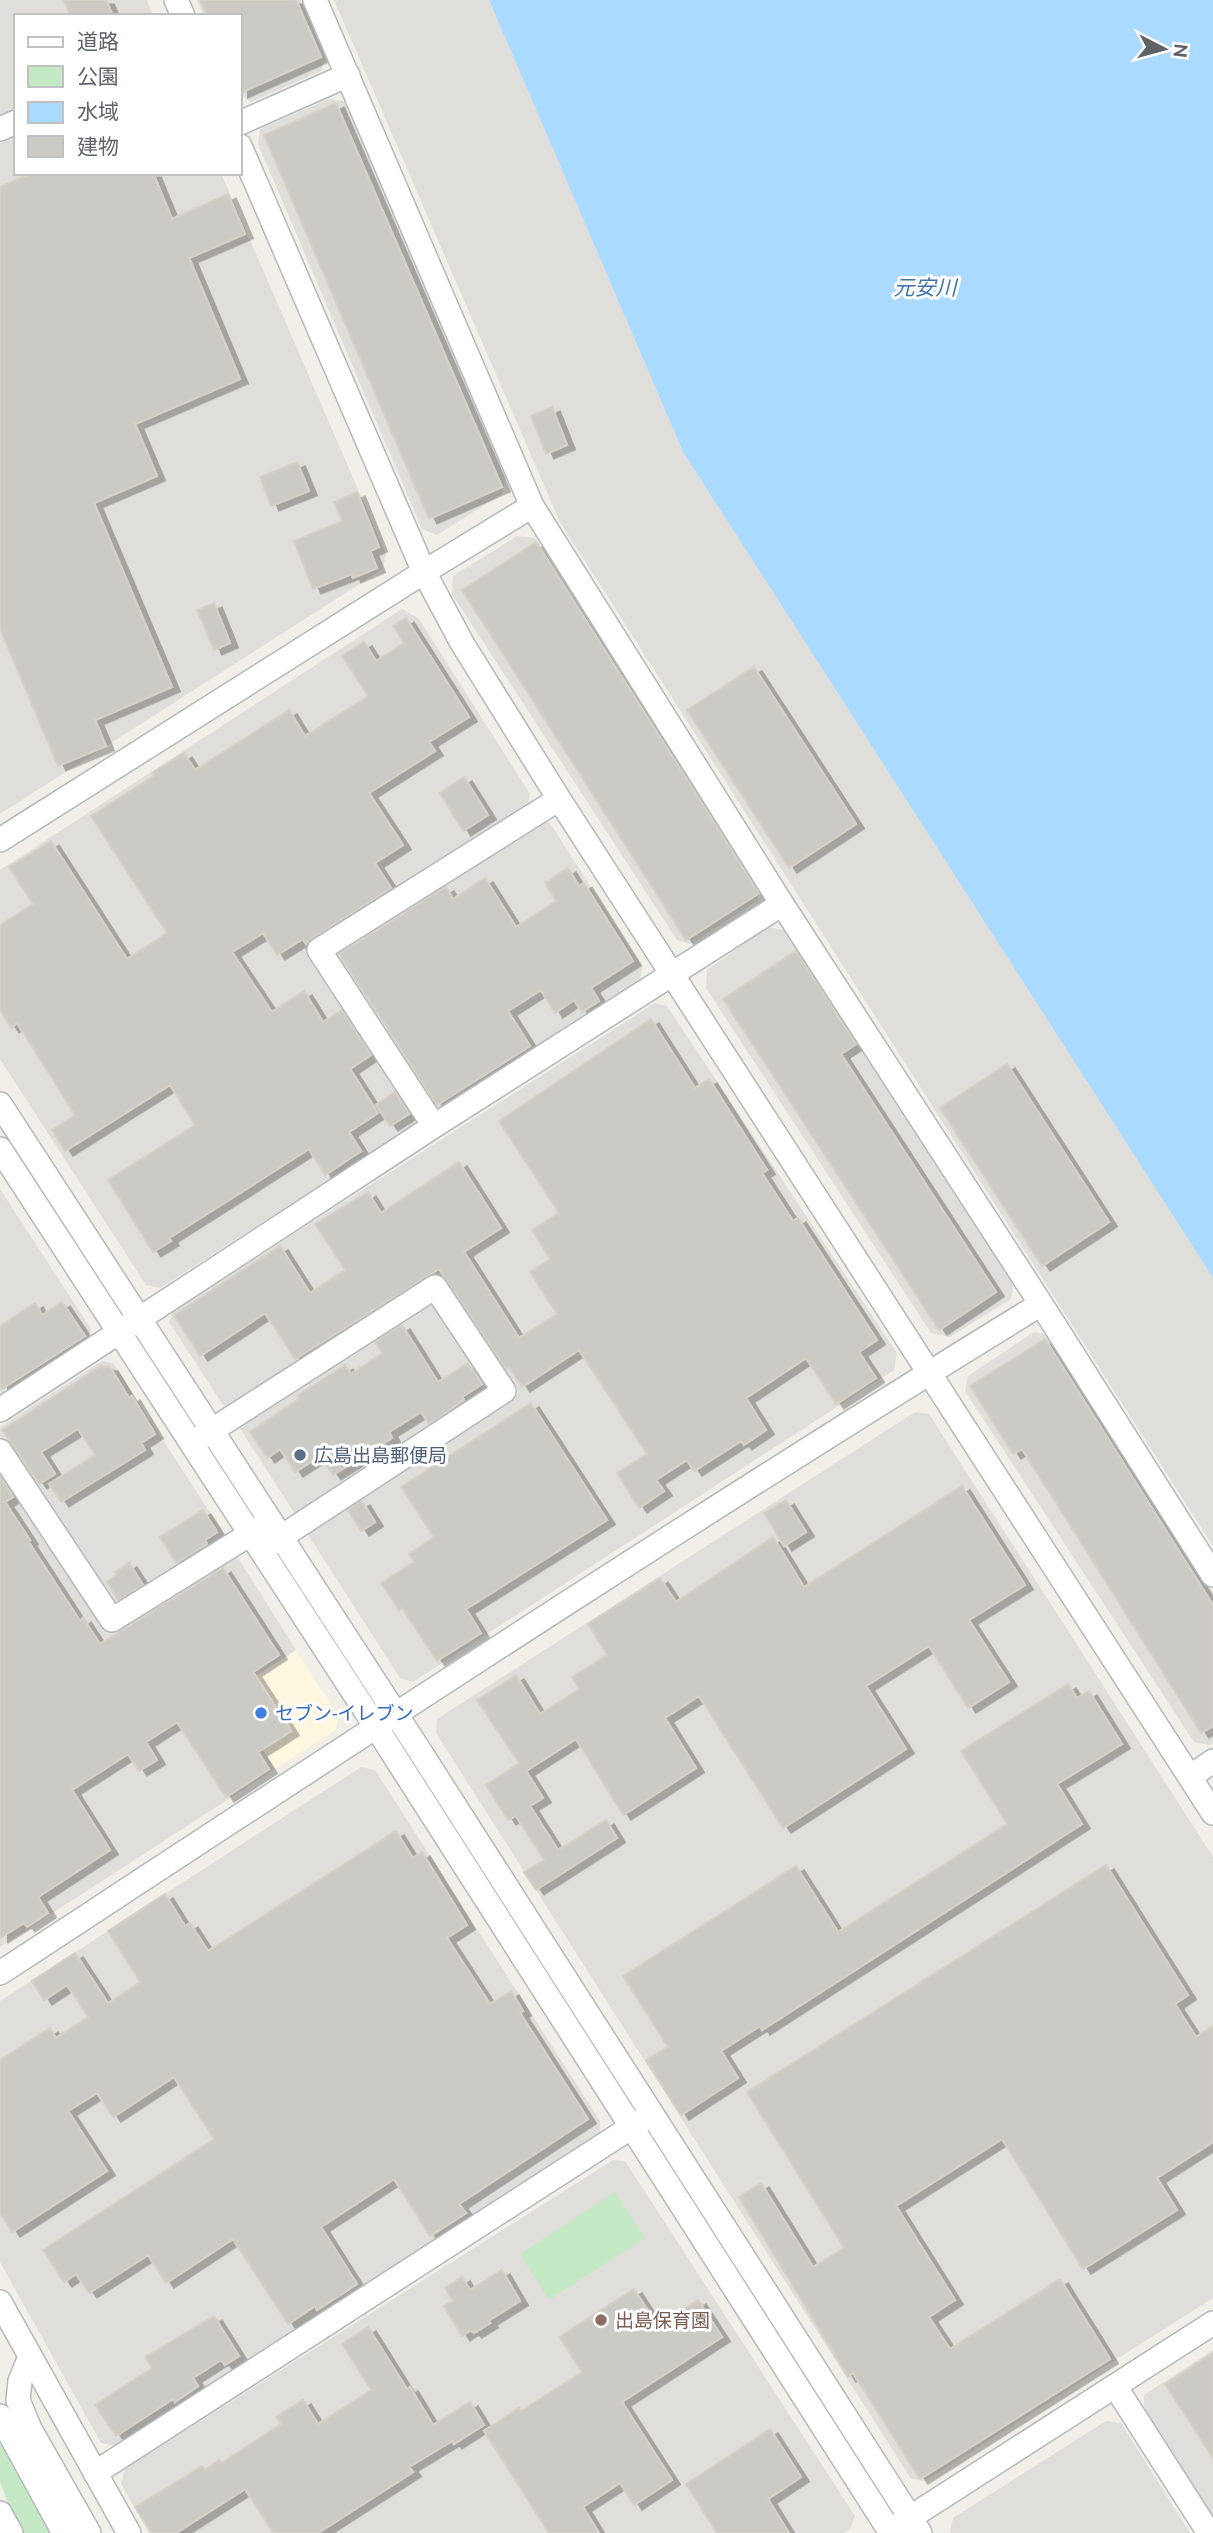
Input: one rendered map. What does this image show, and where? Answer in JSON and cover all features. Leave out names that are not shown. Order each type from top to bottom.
[{"type":"street","points":[[316,0],[532,506],[782,904],[1213,1575]]},
{"type":"street","points":[[242,121],[348,75]]},
{"type":"street","points":[[242,151],[424,572],[462,643],[559,799],[1213,1812]]},
{"type":"street","points":[[0,840],[532,506]]},
{"type":"street","points":[[434,1126],[319,950],[559,799]]},
{"type":"street","points":[[0,1410],[434,1126],[782,904]]},
{"type":"street","points":[[0,1104],[397,1714],[915,2525]]},
{"type":"street","points":[[0,1149],[376,1727],[889,2532],[915,2525],[1115,2386],[1213,2323]]},
{"type":"street","points":[[0,1451],[112,1620],[255,1542],[504,1391],[435,1287],[191,1444]]},
{"type":"street","points":[[0,1973],[376,1727],[928,1373],[1041,1304]]},
{"type":"street","points":[[1190,1777],[1213,1761]]},
{"type":"street","points":[[95,2473],[653,2113]]},
{"type":"street","points":[[0,2302],[129,2533]]},
{"type":"street","points":[[30,2357],[20,2381],[18,2400],[30,2429],[89,2533]]},
{"type":"street","points":[[1115,2386],[1209,2533]]},
{"type":"street","points":[[0,2416],[64,2533]]},
{"type":"street","points":[[0,2514],[11,2533]]},
{"type":"shaded area","points":[[0,0],[147,0],[152,14],[14,14],[14,110],[0,115]]},
{"type":"shaded area","points":[[197,0],[301,0],[326,58],[321,71],[251,102],[242,95],[242,14],[203,14]]},
{"type":"shaded area","points":[[334,0],[489,0],[683,452],[1213,1278],[1213,1546],[560,522]]},
{"type":"shaded area","points":[[329,99],[344,101],[506,478],[502,494],[437,535],[422,529],[258,144],[260,129]]},
{"type":"shaded area","points":[[14,138],[14,175],[222,175],[386,554],[383,569],[0,814],[0,143]]},
{"type":"shaded area","points":[[517,536],[535,538],[761,888],[757,901],[690,944],[677,940],[452,594],[453,576]]},
{"type":"shaded area","points":[[402,609],[419,619],[530,794],[528,805],[310,946],[415,1110],[414,1125],[160,1288],[146,1285],[0,1059],[0,870]]},
{"type":"shaded area","points":[[537,818],[550,823],[642,967],[640,981],[441,1109],[429,1106],[333,958],[337,948]]},
{"type":"shaded area","points":[[768,927],[783,930],[1014,1282],[1011,1299],[950,1337],[931,1333],[706,988],[707,970]]},
{"type":"shaded area","points":[[655,1003],[667,1006],[897,1353],[894,1370],[413,1682],[400,1678],[305,1530],[519,1393],[439,1273],[227,1411],[169,1322],[173,1311]]},
{"type":"shaded area","points":[[0,1189],[91,1329],[88,1339],[0,1396]]},
{"type":"shaded area","points":[[429,1299],[439,1302],[491,1382],[490,1393],[297,1517],[237,1424]]},
{"type":"shaded area","points":[[1034,1332],[1049,1335],[1213,1593],[1213,1743],[1210,1745],[1194,1742],[965,1391],[968,1376]]},
{"type":"shaded area","points":[[102,1361],[113,1363],[227,1539],[123,1604],[110,1602],[0,1437],[0,1427]]},
{"type":"shaded area","points":[[915,1412],[929,1414],[1213,1857],[1213,2298],[925,2481],[911,2479],[436,1733],[437,1719]]},
{"type":"shaded area","points":[[0,1465],[109,1632],[235,1553],[296,1650],[227,1694],[275,1769],[0,1947]]},
{"type":"shaded area","points":[[296,1650],[338,1716],[336,1730],[275,1769],[227,1694]]},
{"type":"shaded area","points":[[361,1767],[375,1770],[600,2121],[600,2133],[116,2446],[101,2443],[0,2262],[0,2001]]},
{"type":"shaded area","points":[[613,2160],[625,2161],[855,2516],[850,2529],[844,2533],[149,2533],[121,2484],[125,2469]]},
{"type":"shaded area","points":[[1213,2350],[1213,2517],[1144,2412],[1144,2395]]},
{"type":"shaded area","points":[[1106,2421],[1121,2423],[1190,2533],[950,2533],[953,2518]]},
{"type":"green space","points":[[615,2192],[645,2238],[549,2300],[520,2254]]},
{"type":"green space","points":[[0,2443],[50,2533],[24,2533],[10,2508],[0,2482]]},
{"type":"water","name":"元安川","points":[[489,0],[1213,0],[1213,1278],[683,452]]},
{"type":"building","points":[[64,0],[106,0],[112,14],[69,14]]},
{"type":"building","points":[[200,0],[296,0],[321,57],[242,92],[242,14],[206,14]]},
{"type":"building","points":[[336,103],[502,487],[429,519],[264,135]]},
{"type":"building","points":[[27,175],[154,175],[172,219],[228,194],[245,234],[189,258],[240,379],[135,424],[157,476],[94,503],[172,687],[95,720],[106,746],[58,766],[0,629],[0,187]]},
{"type":"building","points":[[552,407],[567,445],[546,454],[531,416]]},
{"type":"building","points":[[297,462],[309,491],[271,506],[260,477]]},
{"type":"building","points":[[357,492],[379,547],[370,551],[377,568],[313,589],[294,541],[342,521],[334,502]]},
{"type":"building","points":[[536,542],[759,893],[686,940],[462,590]]},
{"type":"building","points":[[214,603],[230,643],[214,650],[197,610]]},
{"type":"building","points":[[406,618],[469,717],[429,742],[435,751],[369,793],[403,845],[375,863],[391,888],[306,944],[303,939],[277,955],[263,933],[232,952],[272,1012],[304,991],[323,1022],[342,1010],[371,1055],[350,1069],[378,1113],[349,1132],[361,1151],[325,1175],[309,1149],[169,1238],[171,1241],[153,1252],[108,1180],[195,1125],[170,1085],[65,1151],[52,1130],[75,1115],[17,1023],[11,1028],[0,1010],[0,925],[33,904],[9,867],[51,841],[127,959],[167,933],[91,816],[154,776],[152,773],[184,753],[195,770],[289,710],[305,736],[368,696],[342,656],[364,642],[376,661],[404,643],[393,626]]},
{"type":"building","points":[[754,667],[856,824],[789,868],[687,710]]},
{"type":"building","points":[[464,777],[488,815],[463,831],[440,793]]},
{"type":"building","points":[[568,868],[579,886],[584,883],[633,961],[591,988],[599,1001],[582,1012],[574,1000],[555,1013],[541,990],[508,1011],[530,1046],[437,1105],[339,954],[446,887],[453,899],[485,878],[516,927],[556,901],[545,883]]},
{"type":"building","points":[[796,951],[856,1044],[841,1054],[996,1292],[939,1330],[723,999]]},
{"type":"building","points":[[651,1019],[695,1088],[709,1079],[767,1170],[762,1173],[793,1221],[798,1218],[877,1340],[859,1352],[876,1378],[836,1404],[806,1358],[746,1398],[766,1430],[744,1445],[741,1441],[694,1471],[687,1460],[656,1480],[664,1491],[639,1508],[617,1473],[647,1454],[579,1350],[522,1387],[509,1367],[506,1369],[439,1269],[295,1359],[265,1313],[200,1356],[174,1315],[280,1246],[310,1293],[345,1270],[315,1224],[368,1192],[381,1213],[459,1162],[501,1228],[464,1252],[519,1338],[557,1314],[530,1272],[550,1259],[532,1230],[559,1213],[499,1121]]},
{"type":"building","points":[[1007,1064],[1109,1222],[1042,1266],[940,1108]]},
{"type":"building","points":[[395,1092],[409,1114],[390,1126],[376,1105]]},
{"type":"building","points":[[62,1302],[85,1336],[0,1390],[0,1326],[35,1303],[42,1315]]},
{"type":"building","points":[[402,1325],[438,1382],[468,1363],[482,1384],[429,1424],[421,1412],[389,1432],[392,1438],[333,1475],[320,1456],[295,1472],[280,1449],[267,1458],[250,1432],[300,1398],[298,1395],[345,1365],[351,1374],[382,1353],[375,1342]]},
{"type":"building","points":[[1045,1339],[1213,1605],[1213,1726],[1201,1733],[1022,1449],[1013,1454],[970,1386]]},
{"type":"building","points":[[101,1366],[110,1367],[155,1434],[141,1443],[145,1450],[61,1502],[49,1484],[95,1455],[78,1429],[41,1452],[55,1474],[39,1484],[2,1430]]},
{"type":"building","points":[[531,1403],[607,1520],[466,1609],[481,1633],[437,1661],[402,1608],[399,1610],[381,1583],[414,1562],[409,1554],[434,1537],[401,1487]]},
{"type":"building","points":[[0,1476],[13,1497],[5,1502],[30,1540],[28,1541],[80,1621],[83,1618],[100,1644],[223,1568],[279,1655],[253,1672],[291,1731],[258,1752],[269,1769],[226,1797],[177,1722],[146,1742],[157,1760],[139,1771],[128,1754],[72,1790],[110,1850],[38,1897],[48,1913],[27,1927],[24,1923],[0,1938]]},
{"type":"building","points":[[962,1486],[1025,1585],[969,1620],[1009,1682],[968,1708],[929,1646],[866,1686],[906,1749],[783,1828],[699,1696],[665,1718],[696,1768],[623,1815],[576,1739],[526,1771],[543,1798],[530,1806],[558,1850],[606,1820],[617,1838],[536,1890],[524,1872],[544,1860],[516,1816],[508,1820],[486,1785],[519,1763],[477,1700],[516,1675],[540,1714],[579,1689],[572,1677],[607,1655],[588,1624],[660,1578],[676,1602],[773,1537],[804,1587]]},
{"type":"building","points":[[786,1500],[806,1532],[784,1546],[764,1513]]},
{"type":"building","points":[[362,1501],[375,1522],[361,1531],[348,1510]]},
{"type":"building","points":[[203,1510],[217,1532],[205,1540],[207,1544],[176,1563],[160,1537]]},
{"type":"building","points":[[129,1563],[143,1585],[118,1600],[107,1582],[117,1575],[115,1572]]},
{"type":"building","points":[[1068,1684],[1077,1698],[1089,1691],[1122,1744],[1057,1784],[1082,1824],[762,2030],[760,2026],[721,2051],[738,2078],[681,2115],[646,2060],[668,2047],[623,1976],[796,1866],[838,1932],[1007,1824],[961,1751]]},
{"type":"building","points":[[396,1831],[413,1858],[422,1852],[467,1925],[447,1938],[490,2004],[511,1991],[523,2011],[520,2013],[588,2119],[459,2204],[466,2213],[430,2236],[394,2179],[321,2227],[357,2284],[317,2310],[315,2306],[288,2324],[233,2239],[166,2283],[148,2255],[89,2293],[76,2274],[64,2282],[43,2250],[214,2139],[174,2077],[113,2117],[97,2093],[68,2111],[107,2171],[12,2232],[0,2213],[0,2060],[50,2028],[56,2038],[88,2017],[67,1985],[44,2000],[32,1981],[75,1953],[108,2003],[140,1982],[108,1931],[165,1894],[185,1926],[190,1923],[208,1951]]},
{"type":"building","points":[[1106,1865],[1188,1995],[1175,2004],[1196,2037],[1213,2026],[1213,2142],[1157,2178],[1177,2210],[1083,2269],[1002,2139],[896,2206],[955,2300],[929,2317],[950,2349],[1060,2279],[1110,2359],[920,2479],[853,2373],[848,2377],[739,2197],[761,2183],[813,2267],[844,2248],[747,2092]]},
{"type":"building","points":[[502,2270],[520,2301],[474,2333],[471,2330],[462,2336],[444,2306],[453,2301],[445,2288],[462,2277],[470,2290]]},
{"type":"building","points":[[634,2289],[658,2326],[698,2300],[722,2337],[622,2402],[672,2480],[634,2505],[620,2483],[583,2507],[599,2533],[549,2533],[484,2431],[582,2372],[559,2337]]},
{"type":"building","points":[[214,2316],[239,2356],[225,2365],[221,2360],[193,2378],[198,2386],[116,2436],[95,2405],[152,2368],[145,2357]]},
{"type":"building","points":[[368,2327],[433,2425],[470,2402],[484,2425],[409,2467],[413,2472],[318,2533],[273,2533],[245,2489],[176,2533],[152,2533],[135,2507],[202,2466],[205,2470],[219,2460],[221,2463],[281,2424],[276,2417],[303,2400],[318,2424],[371,2390],[342,2344]]},
{"type":"building","points":[[1213,2353],[1213,2458],[1165,2384]]},
{"type":"building","points":[[770,2429],[801,2477],[768,2499],[789,2533],[717,2533],[686,2484]]},
{"type":"place","name":"広島出島郵便局","points":[[300,1455]]},
{"type":"place","name":"セブン-イレブン","points":[[261,1713]]},
{"type":"place","name":"出島保育園","points":[[601,2320]]}]
